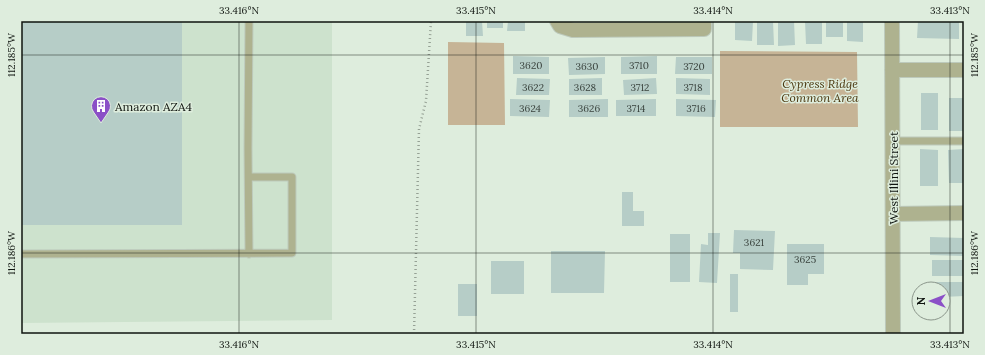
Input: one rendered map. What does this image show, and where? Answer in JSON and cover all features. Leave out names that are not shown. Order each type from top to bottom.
[{"type":"street","name":"West Illini Street","points":[[892,21],[894,334]]},
{"type":"street","points":[[558,24],[573,30],[630,25],[704,25]]},
{"type":"street","points":[[892,70],[964,70]]},
{"type":"street","points":[[893,214],[964,213]]},
{"type":"lane","points":[[249,21],[249,254]]},
{"type":"lane","points":[[892,141],[964,141]]},
{"type":"lane","points":[[21,254],[292,254],[292,177],[249,177]]},
{"type":"path","points":[[414,334],[419,130],[426,101],[431,21]]},
{"type":"shaded area","points":[[21,21],[332,21],[332,320],[21,323]]},
{"type":"green space","points":[[448,42],[504,43],[505,125],[448,125]]},
{"type":"green space","name":"Cypress Ridge Common Area","points":[[720,51],[857,52],[858,127],[720,127]]},
{"type":"building","name":"Amazon AZA4","points":[[21,21],[182,21],[182,225],[21,225]]},
{"type":"building","points":[[466,21],[482,21],[483,36],[466,36]]},
{"type":"building","points":[[487,21],[503,21],[503,28],[487,28]]},
{"type":"building","points":[[508,21],[525,21],[525,31],[507,31]]},
{"type":"building","points":[[735,21],[753,21],[752,41],[735,40]]},
{"type":"building","points":[[757,21],[773,21],[774,45],[757,45]]},
{"type":"building","points":[[778,21],[794,21],[795,45],[778,46]]},
{"type":"building","points":[[805,21],[822,21],[822,44],[806,44]]},
{"type":"building","points":[[826,21],[843,21],[843,37],[826,37]]},
{"type":"building","points":[[847,21],[863,21],[863,42],[847,41]]},
{"type":"building","points":[[918,21],[959,21],[959,39],[917,38]]},
{"type":"building","points":[[513,56],[549,57],[549,74],[513,74]]},
{"type":"building","points":[[657,56],[657,74],[621,74],[621,57]]},
{"type":"building","points":[[605,57],[605,74],[569,75],[568,58]]},
{"type":"building","points":[[676,57],[712,57],[712,74],[675,74]]},
{"type":"building","points":[[517,78],[550,79],[549,95],[516,95]]},
{"type":"building","points":[[602,78],[602,95],[569,95],[569,79]]},
{"type":"building","points":[[656,78],[657,94],[624,95],[623,80]]},
{"type":"building","points":[[676,78],[710,79],[710,95],[676,94]]},
{"type":"building","points":[[921,93],[938,93],[938,130],[921,130]]},
{"type":"building","points":[[949,98],[964,98],[964,131],[949,131]]},
{"type":"building","points":[[510,99],[550,100],[549,117],[510,116]]},
{"type":"building","points":[[608,99],[608,117],[569,117],[569,100]]},
{"type":"building","points":[[656,99],[656,116],[616,116],[616,100]]},
{"type":"building","points":[[676,99],[716,100],[715,117],[676,116]]},
{"type":"building","points":[[920,149],[938,150],[938,186],[920,186]]},
{"type":"building","points":[[964,149],[964,183],[949,183],[948,150]]},
{"type":"building","points":[[622,192],[633,192],[633,211],[644,211],[644,226],[622,226]]},
{"type":"building","points":[[734,230],[775,231],[773,270],[740,269],[740,253],[733,253]]},
{"type":"building","points":[[708,233],[720,233],[717,283],[699,282],[701,244],[708,245]]},
{"type":"building","points":[[670,234],[690,234],[690,282],[670,282]]},
{"type":"building","points":[[930,237],[964,238],[964,256],[930,255]]},
{"type":"building","points":[[787,244],[824,244],[824,274],[808,274],[808,285],[787,285]]},
{"type":"building","points":[[551,251],[605,251],[604,293],[551,293]]},
{"type":"building","points":[[932,260],[964,260],[964,276],[932,276]]},
{"type":"building","points":[[491,261],[524,261],[524,294],[491,294]]},
{"type":"building","points":[[730,274],[738,274],[738,312],[730,312]]},
{"type":"building","points":[[951,282],[964,282],[964,296],[951,297]]},
{"type":"building","points":[[458,284],[477,284],[477,316],[458,316]]},
{"type":"place","name":"Amazon AZA4","points":[[101,123]]}]
